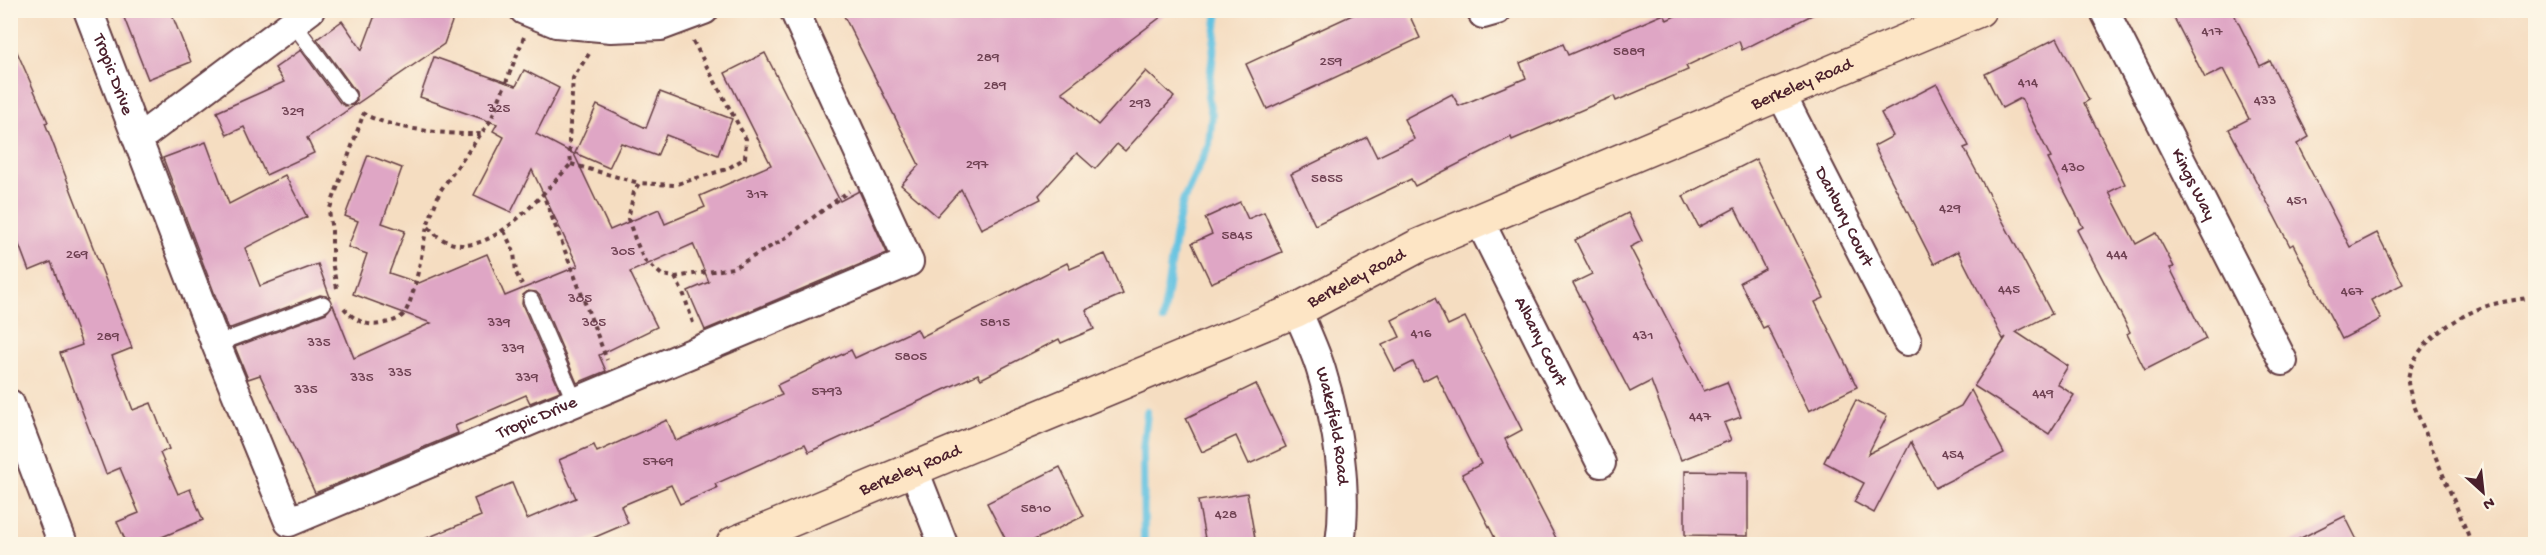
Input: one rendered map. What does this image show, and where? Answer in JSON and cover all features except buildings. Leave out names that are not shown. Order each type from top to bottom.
[{"type":"street","name":"Tropic Drive","points":[[88,10],[216,344],[289,522],[909,262],[794,10]]},
{"type":"street","name":"Berkeley Road","points":[[733,544],[1297,310],[1418,246],[1979,10]]},
{"type":"street","name":"Kings Way","points":[[2104,10],[2283,361]]},
{"type":"street","points":[[530,13],[556,23],[611,28],[661,26],[694,14]]},
{"type":"street","name":"Tropic Drive","points":[[138,139],[301,17]]},
{"type":"street","name":"Danbury Court","points":[[1781,94],[1907,341]]},
{"type":"street","name":"Albany Court","points":[[1479,220],[1601,463]]},
{"type":"street","name":"Wakefield Road","points":[[1297,310],[1321,369],[1333,417],[1340,470],[1343,523],[1340,544]]},
{"type":"street","points":[[10,405],[63,544]]},
{"type":"street","points":[[914,470],[943,544]]},
{"type":"lane","points":[[301,17],[348,97]]},
{"type":"lane","points":[[531,300],[575,402]]},
{"type":"lane","points":[[216,344],[323,304]]},
{"type":"path","points":[[363,115],[329,211],[332,231],[332,262],[339,300],[345,310],[357,321],[375,325],[394,321],[405,314],[413,291],[427,226],[440,191],[491,120],[530,13]]},
{"type":"path","points":[[571,164],[639,183],[674,185],[727,169],[745,158],[746,139],[695,48],[694,14]]},
{"type":"path","points":[[571,164],[568,141],[573,78],[590,51],[590,26]]},
{"type":"path","points":[[348,97],[363,115],[395,124],[453,134],[481,134]]},
{"type":"path","points":[[427,226],[441,238],[453,243],[466,244],[504,231],[571,164]]},
{"type":"path","points":[[639,183],[634,192],[628,219],[635,239],[644,260],[662,275],[675,277],[733,268],[784,239],[842,194],[871,180]]},
{"type":"path","points":[[543,194],[616,385]]},
{"type":"path","points":[[504,231],[514,252],[516,273],[531,300]]},
{"type":"path","points":[[675,277],[684,295],[701,349]]},
{"type":"path","points":[[2472,544],[2413,403],[2408,381],[2415,357],[2448,325],[2488,306],[2535,297]]},
{"type":"path","points":[[323,304],[339,300]]},
{"type":"waterway","points":[[1163,320],[1175,237],[1183,201],[1209,144],[1212,115],[1208,97],[1218,10]]},
{"type":"waterway","points":[[1144,544],[1143,451],[1147,412]]}]
